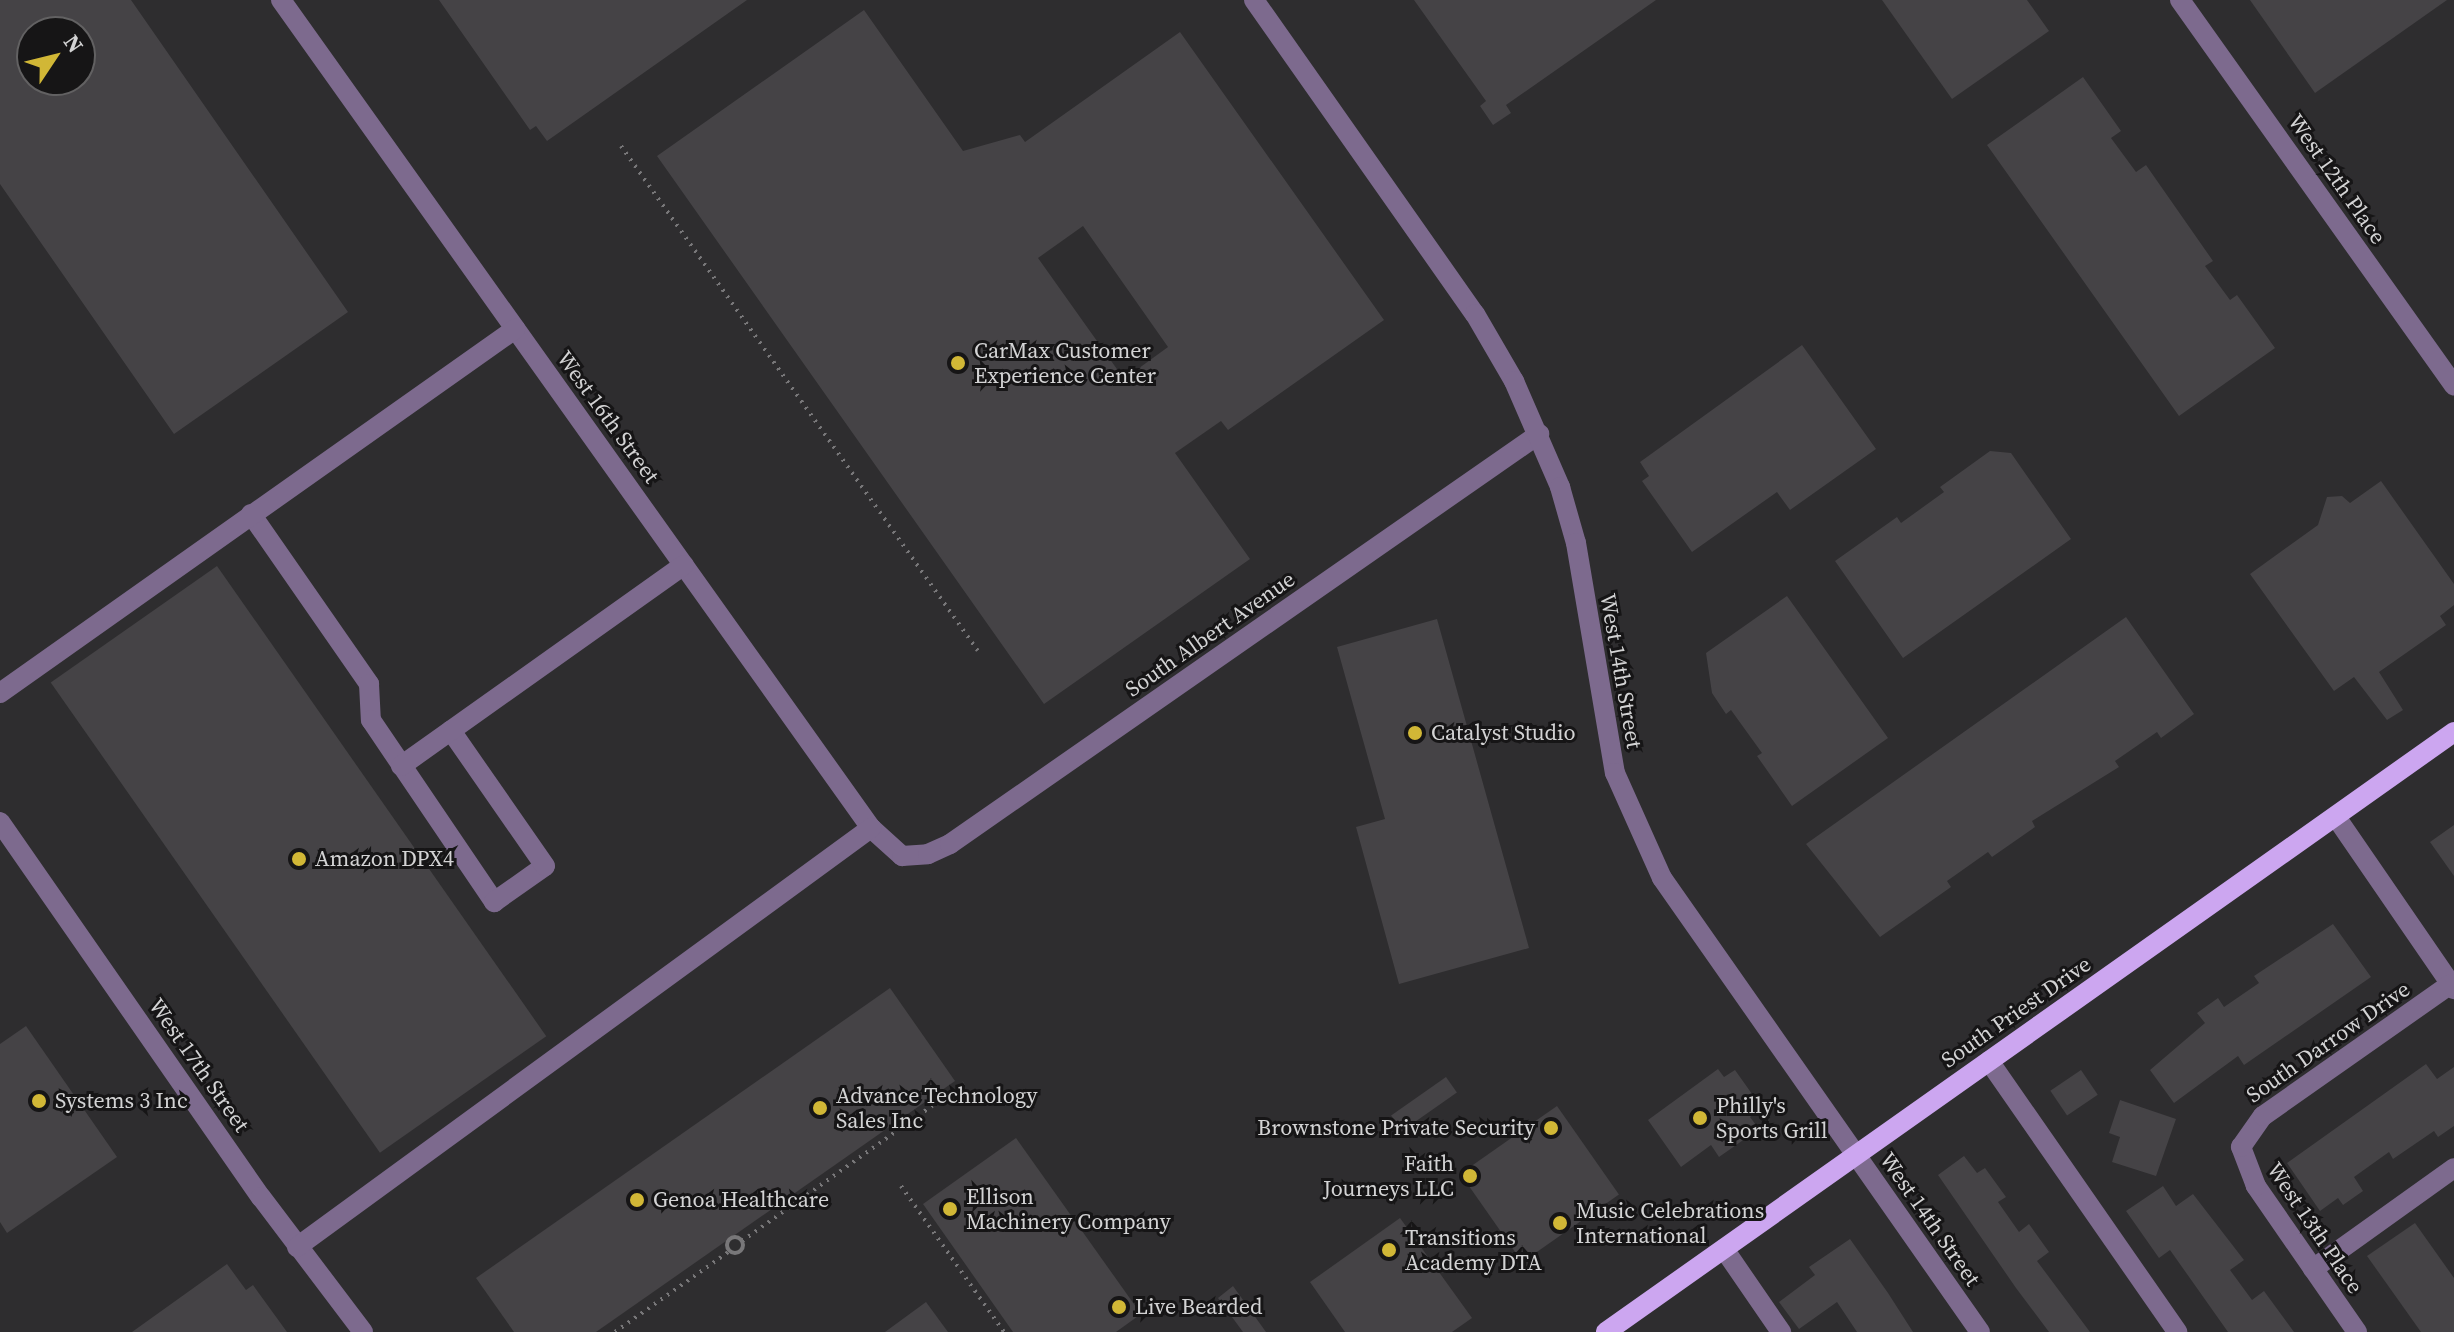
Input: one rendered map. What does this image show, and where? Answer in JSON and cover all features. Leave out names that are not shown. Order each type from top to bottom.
[{"type":"main road","name":"South Priest Drive","points":[[1606,1332],[2454,732]]},
{"type":"street","name":"West 16th Street","points":[[281,0],[871,828],[902,856]]},
{"type":"street","name":"West 14th Street","points":[[1254,0],[1475,314],[1539,434],[1576,543],[1615,773],[1647,849],[1701,938],[1980,1332]]},
{"type":"street","name":"West 12th Place","points":[[2180,0],[2454,386]]},
{"type":"street","points":[[0,693],[515,329]]},
{"type":"street","name":"South Albert Avenue","points":[[902,856],[928,854],[950,844],[1539,434]]},
{"type":"street","points":[[251,514],[369,684],[371,720],[494,902],[545,866],[451,731]]},
{"type":"street","points":[[401,766],[684,565]]},
{"type":"street","points":[[2336,817],[2452,987]]},
{"type":"street","name":"West 17th Street","points":[[0,822],[297,1247],[363,1332]]},
{"type":"street","points":[[297,1247],[871,828]]},
{"type":"street","name":"South Darrow Drive","points":[[2241,1147],[2263,1116],[2452,987]]},
{"type":"street","points":[[1989,1061],[2177,1332]]},
{"type":"street","name":"West 13th Place","points":[[2241,1147],[2256,1186],[2357,1332]]},
{"type":"street","points":[[2313,1269],[2454,1168]]},
{"type":"street","points":[[1724,1249],[1781,1332]]},
{"type":"path","points":[[621,146],[978,651]]},
{"type":"path","points":[[615,1332],[730,1251],[739,1252],[742,1241],[964,1083]]},
{"type":"path","points":[[901,1186],[1004,1332]]},
{"type":"path","points":[[730,1251],[730,1239],[742,1241]]},
{"type":"building","points":[[0,0],[131,0],[348,312],[174,434],[0,184]]},
{"type":"building","points":[[439,0],[747,0],[547,141],[536,126],[530,130]]},
{"type":"building","points":[[1414,0],[1656,0],[1506,105],[1511,113],[1493,125],[1480,106],[1486,101]]},
{"type":"building","points":[[1882,0],[2027,0],[2049,31],[1952,99]]},
{"type":"building","points":[[2250,0],[2447,0],[2315,93]]},
{"type":"building","name":"CarMax Customer Experience Center","points":[[864,10],[963,151],[1020,135],[1025,142],[1180,32],[1384,320],[1228,430],[1221,421],[1175,453],[1250,559],[1044,704],[657,156]],"holes":[[[1083,226],[1168,347],[1124,379],[1038,258]]]},
{"type":"building","points":[[2083,77],[2121,131],[2111,138],[2136,172],[2146,165],[2213,261],[2205,266],[2230,300],[2237,295],[2275,348],[2179,416],[1987,145]]},
{"type":"building","points":[[1802,345],[1876,449],[1790,510],[1777,492],[1692,552],[1642,481],[1649,476],[1640,462]]},
{"type":"building","points":[[1990,451],[2011,453],[2071,539],[1903,658],[1835,561],[1897,517],[1901,523],[1944,492],[1940,487]]},
{"type":"building","points":[[2381,481],[2454,584],[2454,605],[2440,616],[2446,625],[2379,672],[2403,710],[2387,720],[2354,677],[2334,691],[2250,574],[2318,525],[2327,497],[2342,496],[2350,503]]},
{"type":"building","name":"Amazon DPX4","points":[[217,566],[546,1036],[380,1153],[51,682]]},
{"type":"building","points":[[1787,596],[1888,738],[1792,806],[1757,756],[1762,753],[1731,710],[1726,714],[1712,693],[1706,653]]},
{"type":"building","points":[[2126,617],[2194,714],[2161,738],[2157,732],[2115,761],[2119,767],[2032,821],[2035,827],[1992,857],[1988,852],[1947,881],[1951,887],[1880,937],[1806,844]]},
{"type":"building","name":"Catalyst Studio","points":[[1437,619],[1529,948],[1399,984],[1356,827],[1385,819],[1337,647]]},
{"type":"building","points":[[2454,825],[2454,876],[2430,842]]},
{"type":"building","points":[[2333,924],[2371,977],[2244,1065],[2238,1056],[2174,1103],[2150,1070],[2205,1023],[2197,1013],[2218,998],[2224,1007],[2259,983],[2254,976]]},
{"type":"building","points":[[890,988],[955,1081],[596,1332],[514,1332],[476,1278]]},
{"type":"building","name":"Systems 3 Inc","points":[[26,1026],[117,1157],[7,1233],[0,1222],[0,1044]]},
{"type":"building","points":[[2426,1064],[2437,1079],[2454,1067],[2454,1126],[2438,1137],[2434,1131],[2393,1159],[2389,1152],[2354,1177],[2363,1191],[2343,1205],[2338,1198],[2320,1211],[2287,1163]]},
{"type":"building","name":"Philly's Sports Grill","points":[[1718,1069],[1724,1077],[1735,1070],[1762,1108],[1750,1117],[1759,1129],[1719,1157],[1711,1145],[1681,1167],[1648,1120]]},
{"type":"building","points":[[2081,1070],[2098,1095],[2067,1116],[2050,1091]]},
{"type":"building","points":[[1446,1077],[1457,1093],[1402,1131],[1391,1115]]},
{"type":"building","points":[[2120,1100],[2176,1119],[2156,1176],[2112,1162],[2120,1137],[2109,1133]]},
{"type":"building","points":[[1557,1106],[1619,1194],[1522,1262],[1460,1174]]},
{"type":"building","points":[[1016,1138],[1141,1314],[1116,1332],[1013,1332],[923,1204]]},
{"type":"building","points":[[1964,1156],[1977,1173],[1985,1168],[2006,1197],[1998,1202],[2019,1232],[2029,1224],[2049,1252],[2037,1261],[2090,1332],[2049,1332],[2016,1288],[1938,1175]]},
{"type":"building","points":[[2163,1186],[2176,1206],[2193,1194],[2244,1260],[2230,1270],[2252,1300],[2264,1291],[2294,1332],[2228,1332],[2170,1250],[2159,1258],[2126,1211]]},
{"type":"building","name":"Transitions Academy DTA","points":[[1400,1218],[1472,1318],[1452,1332],[1345,1332],[1310,1282]]},
{"type":"building","points":[[2415,1223],[2454,1278],[2454,1332],[2421,1332],[2367,1256]]},
{"type":"building","points":[[1850,1239],[1913,1332],[1857,1332],[1837,1302],[1799,1329],[1779,1302],[1815,1275],[1809,1267]]},
{"type":"building","points":[[227,1264],[246,1290],[253,1285],[287,1332],[132,1332]]},
{"type":"building","points":[[1233,1286],[1266,1332],[1243,1332],[1218,1298]]},
{"type":"building","points":[[926,1302],[948,1332],[885,1332]]},
{"type":"place","name":"CarMax Customer Experience Center","points":[[958,363]]},
{"type":"place","name":"Catalyst Studio","points":[[1415,733]]},
{"type":"place","name":"Amazon DPX4","points":[[299,859]]},
{"type":"place","name":"Systems 3 Inc","points":[[39,1101]]},
{"type":"place","name":"Advance Technology Sales Inc","points":[[820,1108]]},
{"type":"place","name":"Philly's Sports Grill","points":[[1700,1118]]},
{"type":"place","name":"Brownstone Private Security","points":[[1551,1128]]},
{"type":"place","name":"Faith Journeys LLC","points":[[1470,1176]]},
{"type":"place","name":"Genoa Healthcare","points":[[637,1200]]},
{"type":"place","name":"Ellison Machinery Company","points":[[950,1209]]},
{"type":"place","name":"Music Celebrations International","points":[[1560,1223]]},
{"type":"place","name":"Transitions Academy DTA","points":[[1389,1250]]},
{"type":"place","name":"Live Bearded","points":[[1119,1307]]}]
